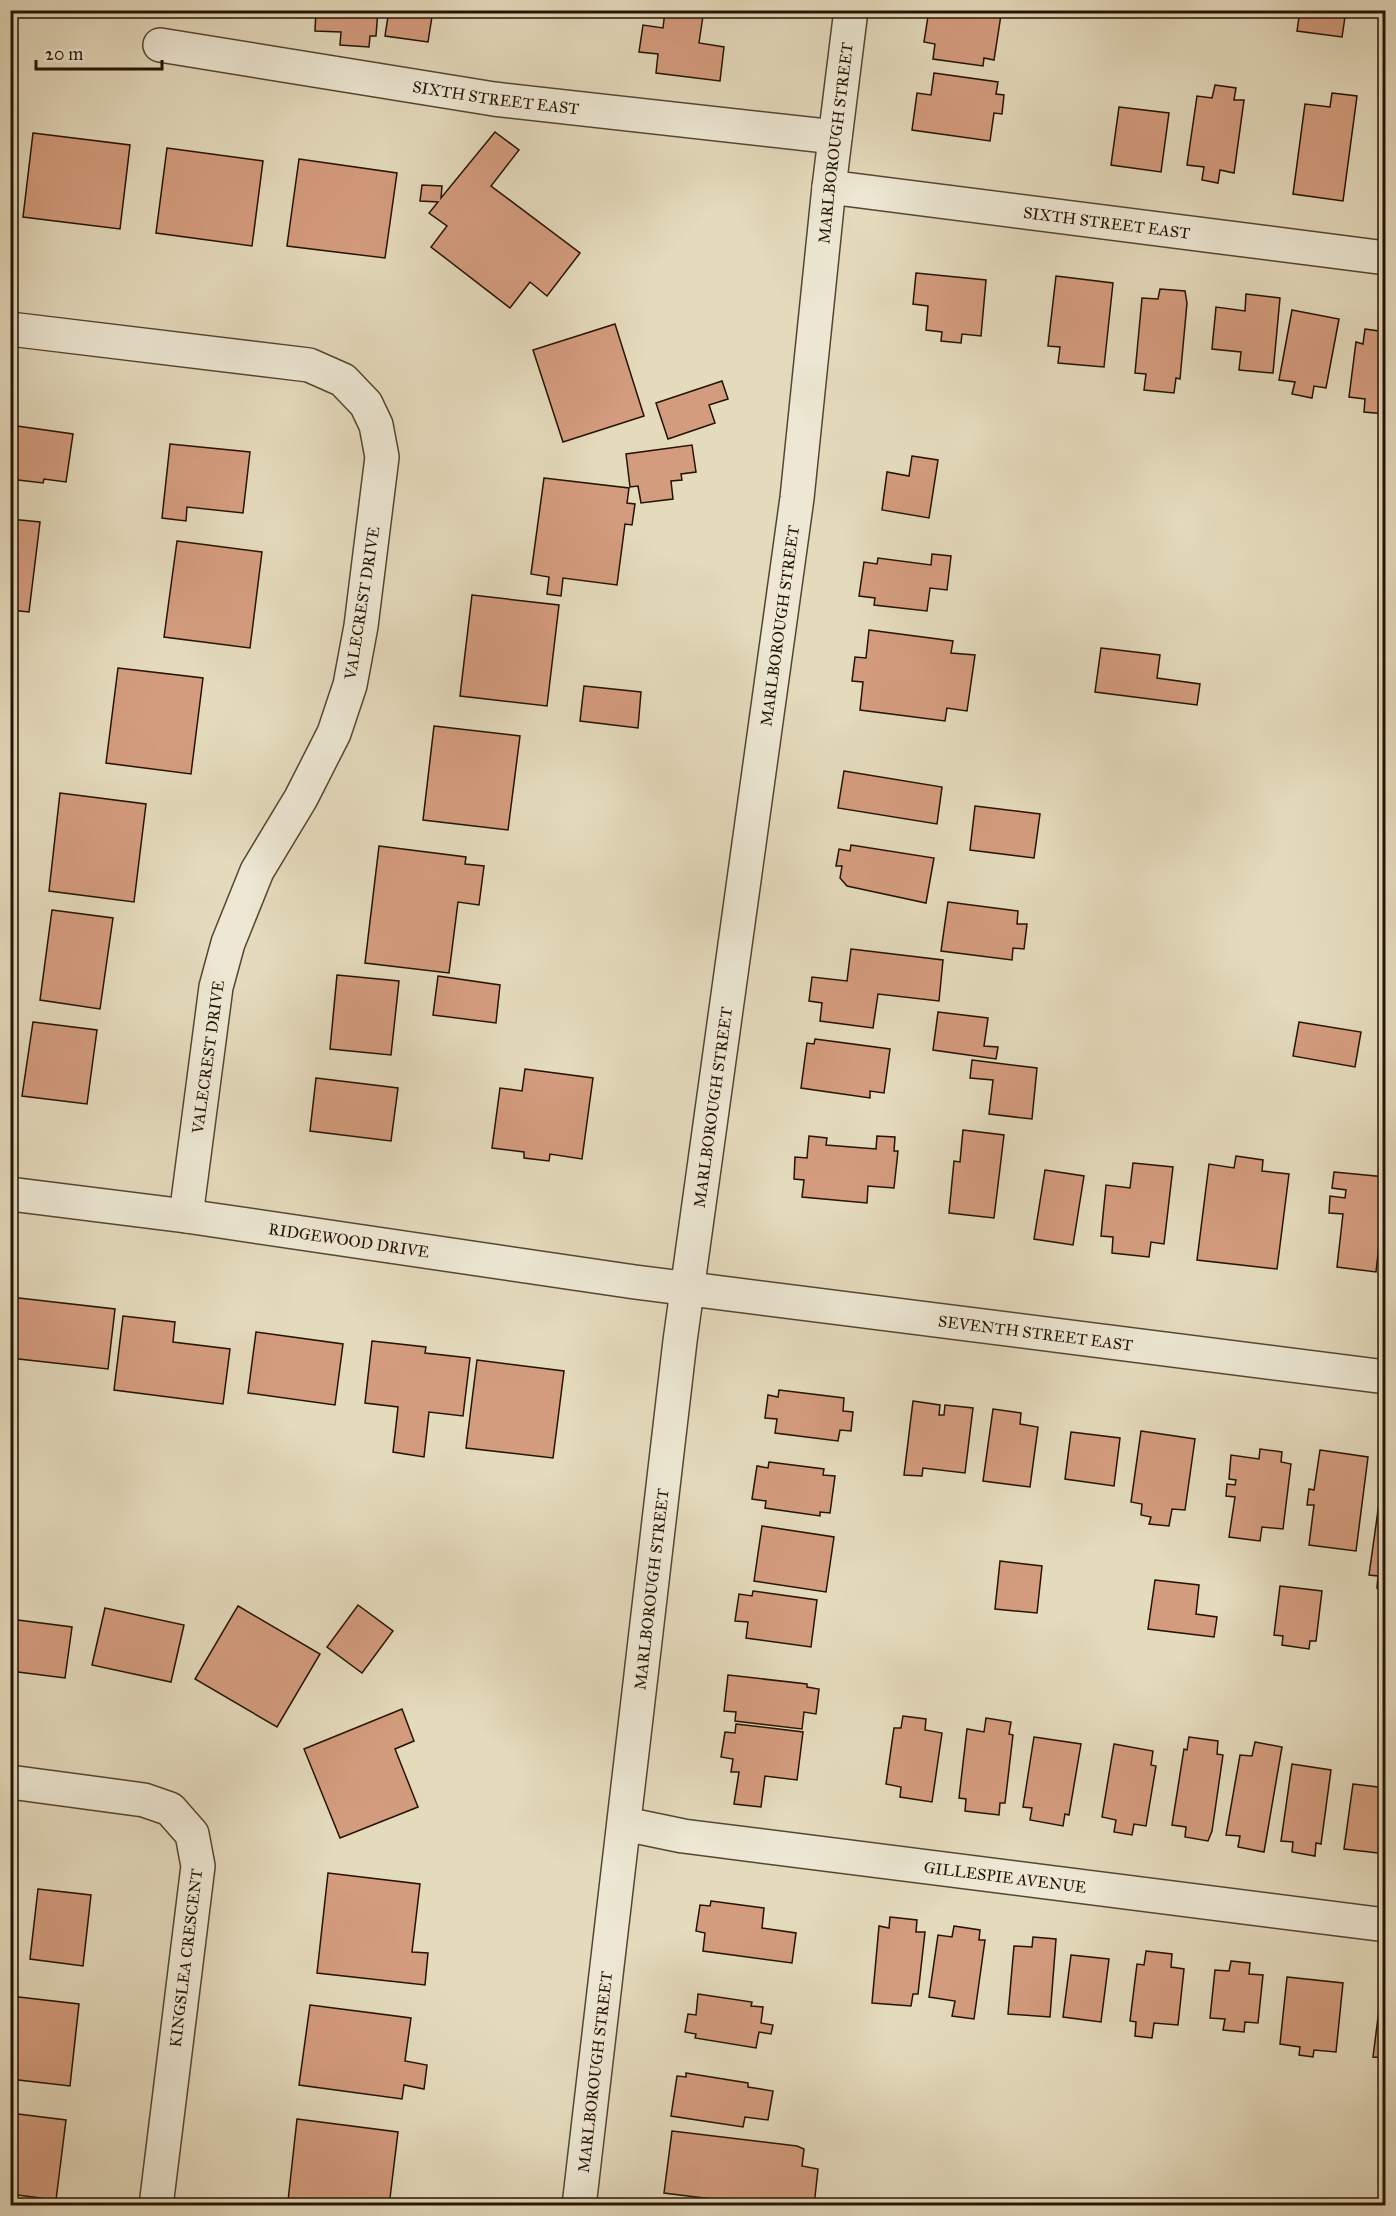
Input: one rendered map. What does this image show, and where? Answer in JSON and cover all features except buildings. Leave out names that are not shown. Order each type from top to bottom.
[{"type":"street","name":"MARLBOROUGH STREET","points":[[579,2205],[686,1288],[797,498],[829,187],[851,10]]},
{"type":"street","name":"SIXTH STREET EAST","points":[[160,45],[494,99],[835,137]]},
{"type":"street","name":"SIXTH STREET EAST","points":[[829,187],[1386,258]]},
{"type":"street","name":"VALECREST DRIVE","points":[[10,329],[309,365],[343,380],[366,404],[376,424],[382,457],[361,626],[350,685],[334,733],[320,764],[302,798],[256,872],[228,943],[216,987],[186,1216]]},
{"type":"street","name":"RIDGEWOOD DRIVE","points":[[10,1194],[186,1216],[686,1288]]},
{"type":"street","name":"SEVENTH STREET EAST","points":[[686,1288],[1386,1377]]},
{"type":"street","name":"KINGSLEA CRESCENT","points":[[10,1782],[144,1800],[170,1809],[192,1834],[198,1866],[156,2205]]},
{"type":"street","name":"GILLESPIE AVENUE","points":[[624,1824],[683,1836],[1386,1925]]}]
